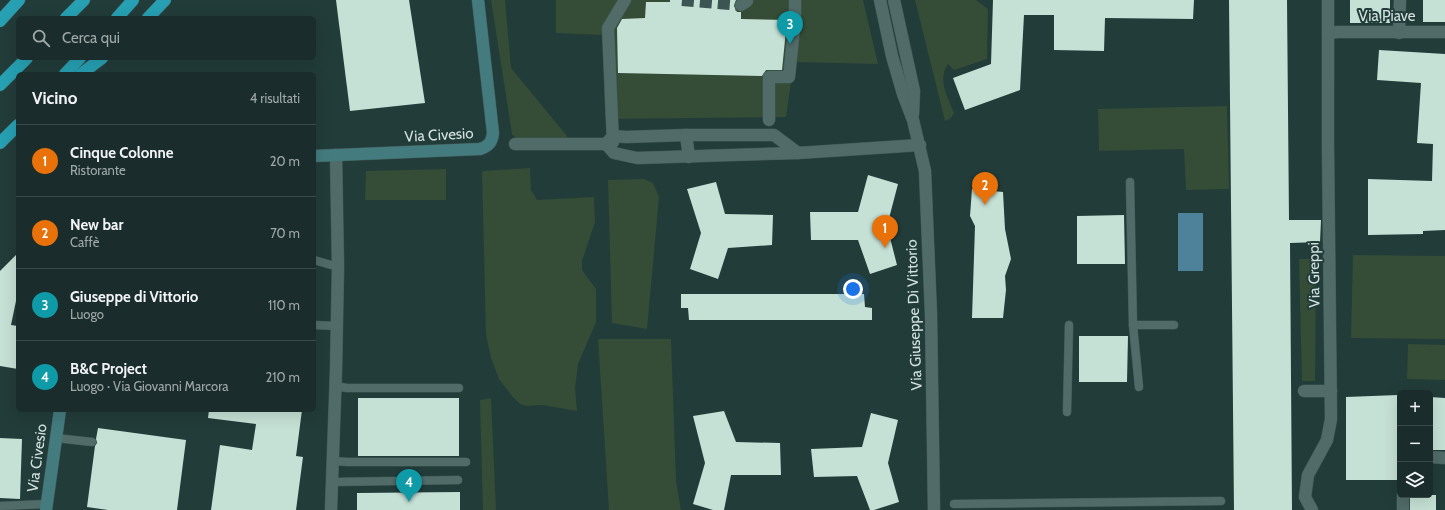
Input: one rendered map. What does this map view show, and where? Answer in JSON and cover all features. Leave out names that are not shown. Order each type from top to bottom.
[{"type":"highway","points":[[0,21],[19,0]]},
{"type":"highway","points":[[68,16],[84,0]]},
{"type":"highway","points":[[119,16],[133,0]]},
{"type":"highway","points":[[150,16],[166,0]]},
{"type":"highway","points":[[0,85],[25,60]]},
{"type":"highway","points":[[67,72],[78,60]]},
{"type":"highway","points":[[84,72],[99,60]]},
{"type":"highway","points":[[0,143],[16,127]]},
{"type":"street","name":"Via Civesio","points":[[316,156],[480,149],[488,146],[492,140],[493,133],[478,0]]},
{"type":"street","points":[[611,144],[608,28],[625,0]]},
{"type":"street","points":[[769,120],[768,77],[789,77],[796,5],[795,0]]},
{"type":"street","name":"Via Giuseppe Di Vittorio","points":[[880,0],[892,56],[903,94],[913,120],[925,171],[931,306],[934,510]]},
{"type":"street","name":"Via Giuseppe Di Vittorio","points":[[894,0],[914,91],[913,120]]},
{"type":"street","name":"Via Greppi","points":[[1312,510],[1305,497],[1308,475],[1327,440],[1331,419],[1328,0]]},
{"type":"street","points":[[1399,33],[1400,0]]},
{"type":"street","name":"Via Piave","points":[[1328,33],[1445,32]]},
{"type":"street","points":[[686,134],[688,157]]},
{"type":"street","points":[[515,144],[611,144],[626,137],[686,134],[774,135],[798,154]]},
{"type":"street","points":[[611,144],[637,158],[798,154],[920,145]]},
{"type":"street","points":[[331,510],[338,267],[336,155]]},
{"type":"street","points":[[1304,391],[1331,391]]},
{"type":"street","name":"Via Civesio","points":[[46,507],[60,412]]},
{"type":"street","points":[[1433,457],[1445,458]]},
{"type":"street","points":[[1402,510],[1403,498]]},
{"type":"lane","points":[[1130,182],[1133,325],[1138,387]]},
{"type":"lane","points":[[316,261],[338,267]]},
{"type":"lane","points":[[316,324],[336,326]]},
{"type":"lane","points":[[1067,412],[1069,325]]},
{"type":"lane","points":[[1133,325],[1174,325]]},
{"type":"lane","points":[[335,386],[347,388],[459,388]]},
{"type":"lane","points":[[56,438],[92,442]]},
{"type":"lane","points":[[332,461],[466,462]]},
{"type":"lane","points":[[332,482],[458,480]]},
{"type":"lane","points":[[954,504],[1221,501]]},
{"type":"lane","points":[[0,506],[46,507]]},
{"type":"green space","points":[[491,0],[505,0],[511,68],[567,136],[568,142],[517,139],[512,134]]},
{"type":"green space","points":[[556,0],[863,0],[878,64],[794,62],[786,117],[605,119],[603,35],[556,33]]},
{"type":"green space","points":[[915,0],[976,0],[988,9],[987,59],[954,70],[948,64],[945,70],[943,82],[954,113],[951,118],[945,121]]},
{"type":"green space","points":[[1227,106],[1229,189],[1186,190],[1184,149],[1099,151],[1098,109]]},
{"type":"green space","points":[[530,168],[531,190],[537,200],[594,197],[595,222],[582,261],[582,270],[596,289],[596,322],[578,364],[575,388],[577,411],[543,405],[526,406],[520,404],[499,379],[491,358],[486,335],[482,171]]},
{"type":"green space","points":[[446,169],[446,200],[365,200],[366,171]]},
{"type":"green space","points":[[644,179],[653,183],[659,197],[647,329],[612,323],[608,180]]},
{"type":"green space","points":[[1353,255],[1445,256],[1445,339],[1351,338]]},
{"type":"green space","points":[[1299,259],[1316,259],[1315,381],[1302,381]]},
{"type":"green space","points":[[598,339],[671,339],[676,481],[681,510],[609,510]]},
{"type":"green space","points":[[1408,344],[1445,345],[1445,380],[1407,379]]},
{"type":"green space","points":[[491,398],[496,510],[483,510],[480,400]]},
{"type":"water","points":[[1178,213],[1203,213],[1203,271],[1178,271]]},
{"type":"building","points":[[336,0],[409,0],[425,103],[350,111]]},
{"type":"building","points":[[670,0],[736,0],[734,6],[737,12],[741,12],[741,19],[787,20],[782,70],[766,70],[762,76],[618,73],[617,28],[622,19],[645,18],[646,2],[670,2]]},
{"type":"building","points":[[993,0],[1194,0],[1193,19],[1105,18],[1104,51],[1054,50],[1054,15],[1024,15],[1020,90],[965,110],[953,78],[991,64]]},
{"type":"building","points":[[1229,0],[1287,0],[1289,220],[1321,220],[1320,242],[1290,243],[1292,510],[1234,510]]},
{"type":"building","points":[[1350,0],[1390,0],[1390,23],[1350,23]]},
{"type":"building","points":[[1423,0],[1445,0],[1445,22],[1423,22]]},
{"type":"building","points":[[1379,50],[1445,54],[1445,230],[1423,231],[1423,234],[1368,235],[1368,179],[1432,181],[1433,144],[1417,143],[1421,83],[1377,80]]},
{"type":"building","points":[[868,175],[898,184],[887,226],[897,265],[870,274],[858,240],[811,240],[810,212],[858,212]]},
{"type":"building","points":[[716,182],[725,214],[773,215],[772,245],[728,248],[718,279],[690,269],[701,233],[687,189]]},
{"type":"building","points":[[972,189],[1003,192],[1005,229],[1011,259],[1005,276],[1006,290],[1003,318],[972,318],[975,226],[970,216]]},
{"type":"building","points":[[1124,215],[1125,264],[1077,264],[1077,216]]},
{"type":"building","points":[[16,255],[16,301],[11,325],[16,326],[16,369],[0,366],[0,271]]},
{"type":"building","points":[[681,294],[864,294],[865,307],[872,308],[872,320],[689,320],[688,308],[681,308]]},
{"type":"building","points":[[1079,336],[1128,336],[1127,382],[1079,382]]},
{"type":"building","points":[[1397,395],[1397,480],[1346,480],[1346,397]]},
{"type":"building","points":[[1433,397],[1445,398],[1445,450],[1433,450]]},
{"type":"building","points":[[358,398],[459,398],[459,456],[358,456]]},
{"type":"building","points":[[724,411],[736,442],[780,443],[781,475],[731,475],[724,510],[713,510],[693,504],[705,463],[693,416]]},
{"type":"building","points":[[209,412],[302,412],[296,456],[303,457],[296,510],[211,510],[220,445],[252,450],[256,424],[208,418]]},
{"type":"building","points":[[871,413],[898,420],[888,463],[899,502],[874,510],[870,510],[857,476],[814,477],[811,449],[862,447]]},
{"type":"building","points":[[98,428],[186,440],[177,510],[108,510],[87,507]]},
{"type":"building","points":[[0,438],[22,439],[20,499],[0,498]]},
{"type":"building","points":[[460,492],[460,510],[357,510],[357,493]]},
{"type":"building","points":[[1433,495],[1436,495],[1436,510],[1410,510],[1410,498],[1433,498]]},
{"type":"tunnel","points":[[682,0],[741,5]]},
{"type":"place","name":"Giuseppe di Vittorio","points":[[790,44]]},
{"type":"place","name":"New bar","points":[[985,205]]},
{"type":"place","name":"Cinque Colonne","points":[[885,248]]},
{"type":"place","name":"B&C Project","points":[[409,502]]}]
